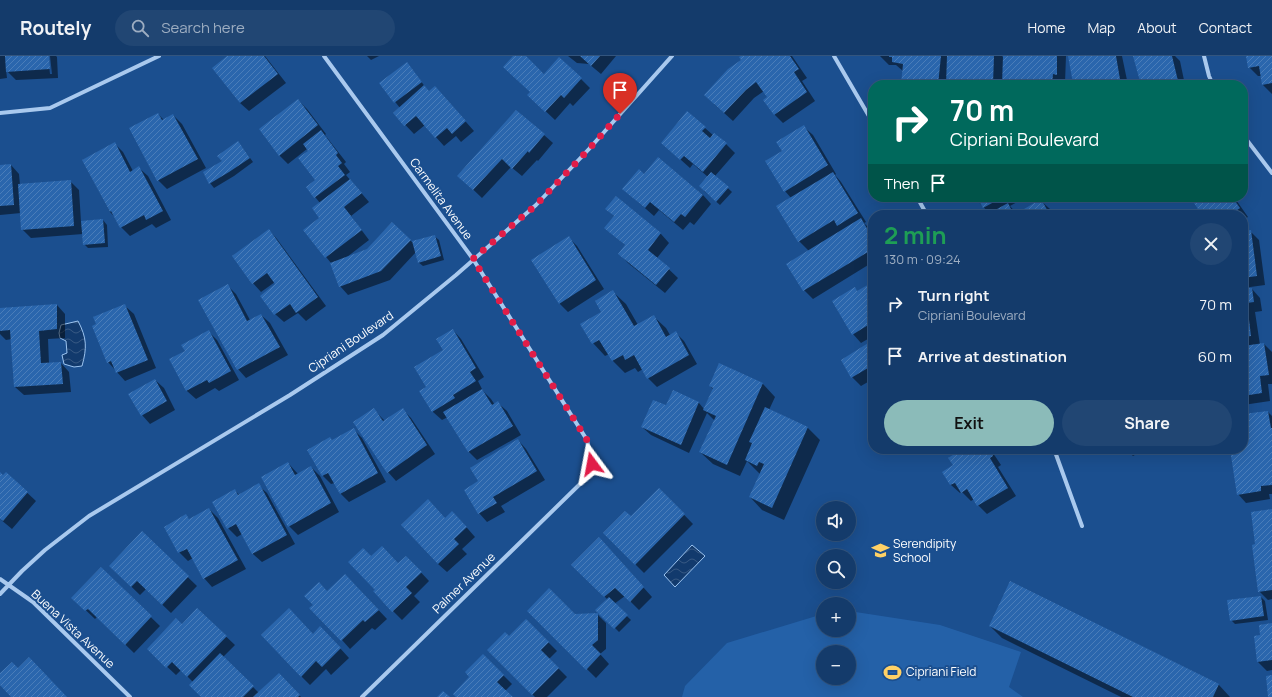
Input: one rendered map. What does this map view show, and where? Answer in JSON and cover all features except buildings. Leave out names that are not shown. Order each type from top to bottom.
[{"type":"street","points":[[0,113],[50,108],[159,56]]},
{"type":"street","name":"Carmelita Avenue","points":[[324,56],[473,259],[587,440],[592,464],[580,484]]},
{"type":"street","name":"Cipriani Boulevard","points":[[0,594],[45,550],[89,516],[290,395],[383,335],[536,205],[589,149],[672,56]]},
{"type":"street","points":[[834,56],[868,114]]},
{"type":"street","points":[[1204,56],[1211,80]]},
{"type":"street","points":[[1248,142],[1272,173]]},
{"type":"street","points":[[1056,454],[1082,526]]},
{"type":"street","name":"Palmer Avenue","points":[[362,697],[580,484]]},
{"type":"street","name":"Buena Vista Avenue","points":[[0,579],[33,602],[130,697]]},
{"type":"shaded area","points":[[856,612],[940,625],[1021,652],[1009,687],[1023,697],[682,697],[685,686],[727,643],[816,616],[816,637],[856,637]]},
{"type":"water","points":[[78,321],[85,338],[85,354],[82,366],[74,367],[64,364],[62,355],[67,353],[66,341],[60,338],[59,333],[61,325]]},
{"type":"water","points":[[692,545],[705,556],[675,587],[664,575]]},
{"type":"place","name":"Serendipity School","points":[[880,551]]},
{"type":"place","name":"Cipriani Field","points":[[893,672]]},
{"type":"route","points":[[592,464],[587,440],[473,259],[536,205],[620,114]]}]
